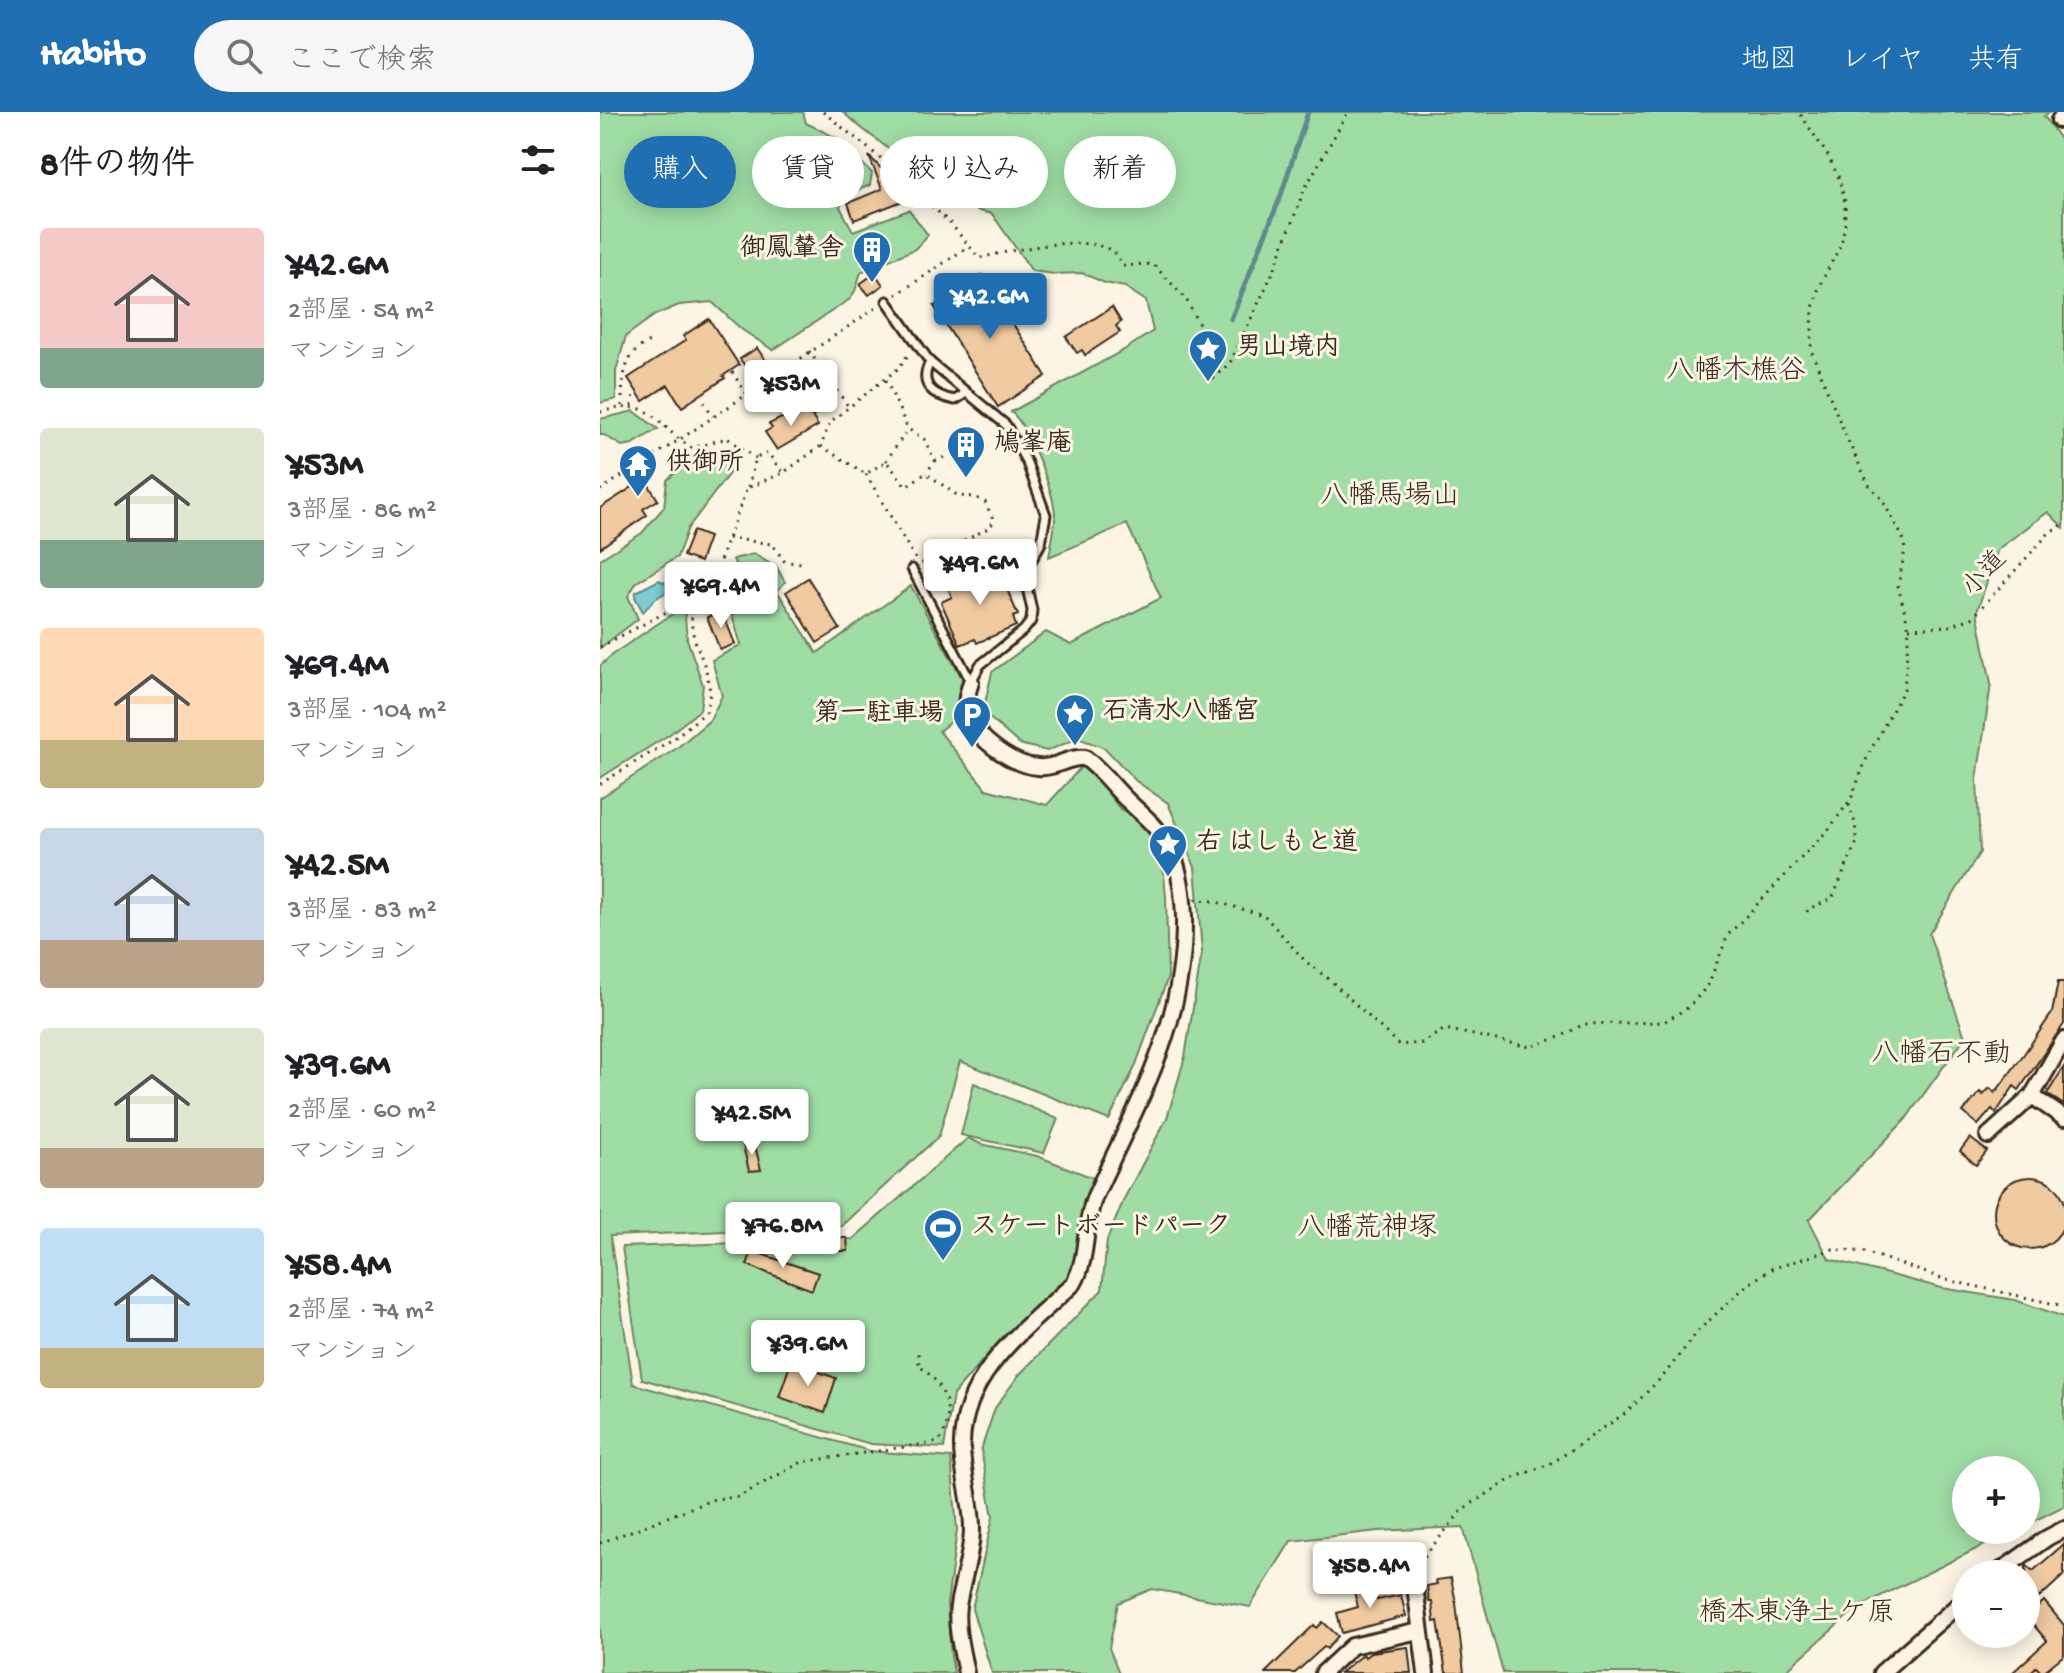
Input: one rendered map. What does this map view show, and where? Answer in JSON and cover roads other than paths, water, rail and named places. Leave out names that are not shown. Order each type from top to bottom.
[{"type":"street","points":[[966,1673],[957,1610],[972,1528],[961,1444],[966,1413],[984,1371],[1074,1283],[1080,1272],[1088,1213],[1148,1087],[1179,988],[1184,946],[1183,900],[1170,848],[1144,814],[1085,758],[1078,757],[1048,768],[1034,767],[1020,764],[995,748],[968,716],[966,702],[971,682]]},
{"type":"street","points":[[1988,1136],[2032,1096],[2064,1040]]},
{"type":"street","points":[[2032,1096],[2064,1118]]},
{"type":"street","points":[[2016,1560],[2064,1529]]},
{"type":"street","points":[[1415,1586],[1426,1673]]},
{"type":"street","points":[[1881,1673],[1952,1610]]},
{"type":"street","points":[[1323,1673],[1352,1646],[1419,1631]]},
{"type":"lane","points":[[887,301],[930,362],[1006,425],[1035,482],[1046,515],[1041,543],[1024,574],[1032,610],[1031,621],[980,665],[971,682]]},
{"type":"lane","points":[[930,362],[925,371],[925,381],[930,390],[939,397],[955,400],[966,393]]},
{"type":"lane","points":[[916,567],[971,682]]},
{"type":"water","points":[[659,580],[669,585],[670,590],[655,599],[643,612],[635,597],[636,592]]},
{"type":"waterway","points":[[1231,319],[1280,198],[1308,112]]},
{"type":"place","name":"御鳳輦舎","points":[[872,284]]},
{"type":"place","name":"男山境内","points":[[1208,383]]},
{"type":"place","name":"鳩峯庵","points":[[966,479]]},
{"type":"place","name":"供御所","points":[[638,498]]},
{"type":"place","name":"石清水八幡宮","points":[[1075,747]]},
{"type":"place","name":"第一駐車場","points":[[972,749]]},
{"type":"place","name":"右 はしもと道","points":[[1168,878]]},
{"type":"place","name":"スケートボードパーク","points":[[943,1262]]},
{"type":"district","name":"八幡木樵谷","points":[[1736,372]]},
{"type":"district","name":"八幡馬場山","points":[[1390,497]]},
{"type":"district","name":"八幡石不動","points":[[1941,1055]]},
{"type":"district","name":"八幡荒神塚","points":[[1367,1229]]},
{"type":"district","name":"橋本東浄土ケ原","points":[[1797,1614]]}]
